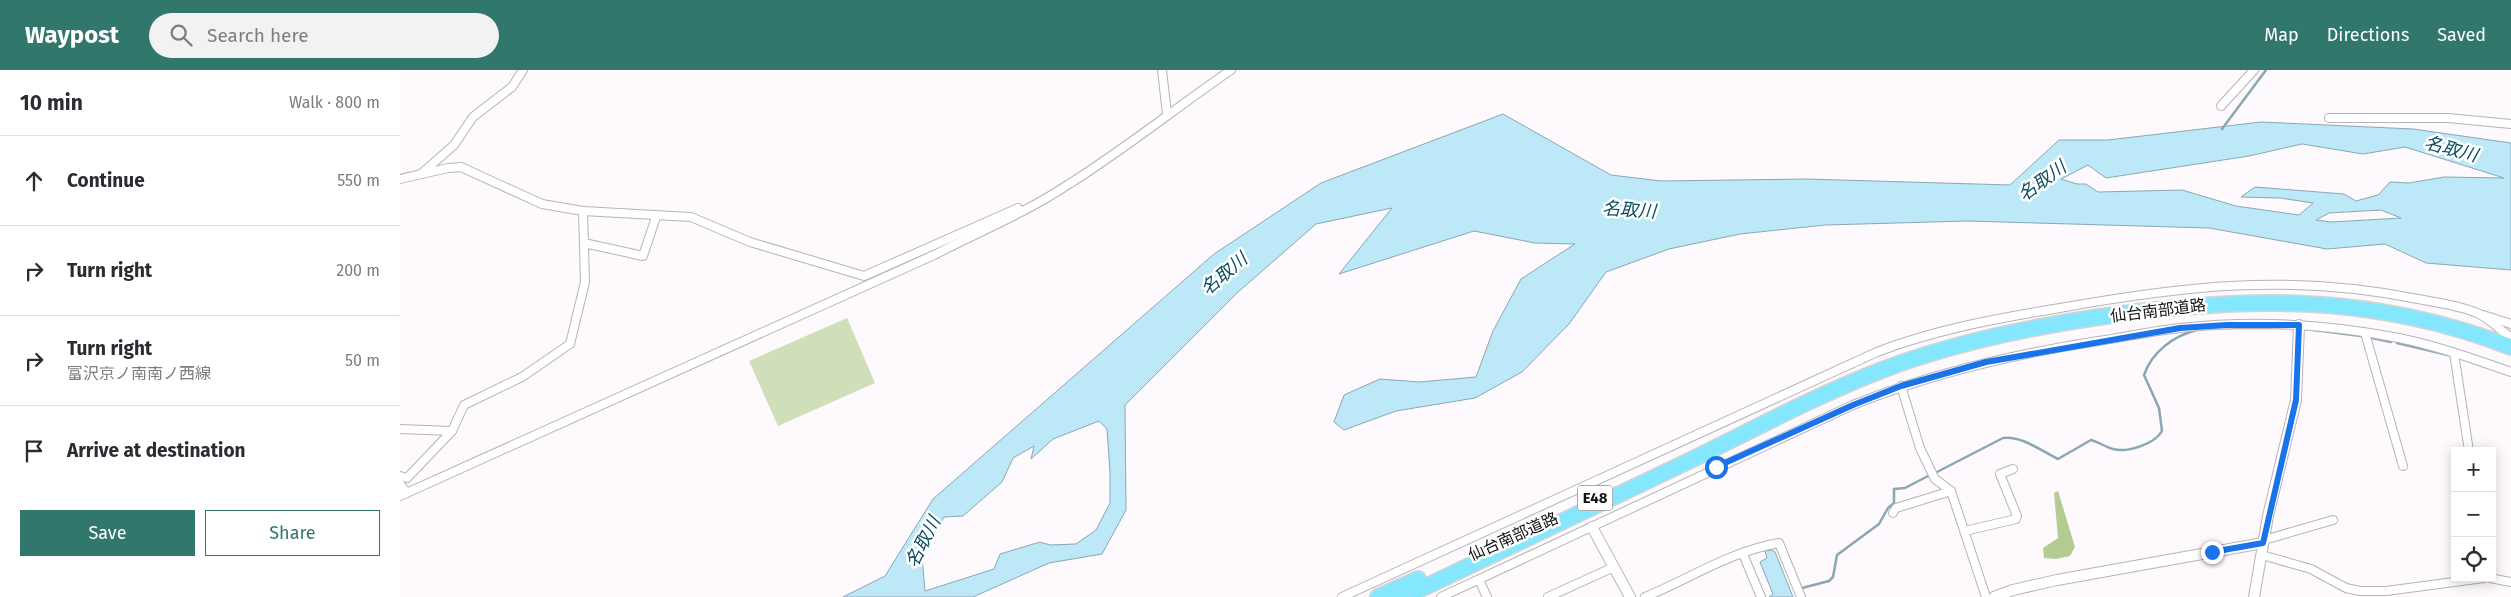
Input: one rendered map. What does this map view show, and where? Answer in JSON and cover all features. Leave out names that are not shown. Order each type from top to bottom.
[{"type":"highway","name":"仙台南部道路","points":[[1378,597],[1883,370],[1937,351],[1985,338],[2132,313],[2229,302],[2289,302],[2341,306],[2435,322],[2511,347]]},
{"type":"highway","name":"仙台南部道路","points":[[1404,597],[1813,400]]},
{"type":"street","points":[[420,175],[454,145],[474,118],[512,87],[523,70]]},
{"type":"street","points":[[1162,70],[1167,114]]},
{"type":"street","points":[[400,484],[403,494],[925,259],[1038,202],[1116,154],[1167,114],[1231,70]]},
{"type":"street","points":[[2221,106],[2254,70]]},
{"type":"street","points":[[2329,118],[2448,118],[2511,124]]},
{"type":"street","points":[[401,177],[461,167],[526,199],[542,204],[583,211],[703,220],[750,242],[864,276],[1012,210],[1038,202]]},
{"type":"street","points":[[400,476],[407,478],[452,431],[464,405],[522,377],[570,344],[585,282],[583,211]]},
{"type":"street","points":[[584,243],[643,256],[656,217]]},
{"type":"street","points":[[1342,597],[1878,352],[1953,328],[2138,294],[2250,283],[2303,284],[2397,295],[2479,313],[2511,324]]},
{"type":"street","points":[[2479,313],[2511,337]]},
{"type":"street","points":[[1441,597],[1716,467],[1853,405],[1901,386],[1986,362],[2180,328],[2227,325],[2299,325],[2365,333],[2427,344],[2511,372]]},
{"type":"street","points":[[2254,597],[2263,542],[2296,400],[2299,325]]},
{"type":"street","points":[[2365,333],[2403,466]]},
{"type":"street","points":[[2454,353],[2468,447]]},
{"type":"street","points":[[1901,386],[1920,448],[1935,479],[1951,491],[1986,597]]},
{"type":"street","points":[[400,429],[452,431]]},
{"type":"street","points":[[1965,531],[2016,519],[2017,516],[2000,474],[2013,469]]},
{"type":"street","points":[[1893,513],[1896,508],[1910,508],[1951,491]]},
{"type":"street","points":[[1994,597],[2013,590],[2057,580],[2263,542],[2332,520]]},
{"type":"street","points":[[1592,527],[1630,597]]},
{"type":"street","points":[[1645,597],[1697,572],[1760,546],[1779,543],[1801,597]]},
{"type":"street","points":[[1743,554],[1761,597]]},
{"type":"street","points":[[2262,555],[2311,569],[2346,588],[2360,591],[2452,582]]},
{"type":"street","points":[[1548,597],[1614,567]]},
{"type":"street","points":[[2496,579],[2511,582]]},
{"type":"street","points":[[1479,580],[1487,597]]},
{"type":"street","points":[[2413,587],[2413,597]]},
{"type":"green space","points":[[847,318],[875,383],[778,426],[749,361]]},
{"type":"green space","points":[[2058,491],[2075,547],[2070,556],[2056,559],[2044,558],[2043,548],[2058,538],[2054,493]]},
{"type":"water","name":"名取川","points":[[1503,114],[1611,175],[1661,181],[1806,179],[2010,185],[2059,140],[2108,140],[2261,122],[2413,129],[2511,143],[2511,270],[2426,263],[2385,244],[2327,249],[2209,228],[1967,221],[1825,225],[1740,234],[1669,249],[1606,272],[1569,324],[1522,372],[1475,398],[1396,411],[1344,430],[1334,422],[1344,395],[1380,379],[1419,382],[1476,377],[1493,331],[1521,279],[1575,244],[1535,243],[1474,231],[1339,274],[1392,208],[1316,224],[1237,293],[1125,405],[1126,510],[1102,554],[1049,563],[973,597],[843,597],[885,576],[933,499],[1214,254],[1321,183]],"holes":[[[2302,144],[2363,154],[2405,147],[2504,178],[2444,177],[2409,183],[2390,182],[2378,195],[2356,201],[2344,194],[2255,187],[2241,197],[2280,198],[2313,203],[2299,215],[2236,206],[2182,190],[2098,192],[2086,184],[2077,184],[2061,179],[2088,165],[2106,178],[2249,156]],[[2381,210],[2401,218],[2331,222],[2316,220],[2329,213]],[[1099,421],[1107,429],[1110,503],[1096,530],[1076,544],[1050,545],[1040,542],[1000,554],[994,569],[925,591],[922,556],[944,517],[963,516],[1002,482],[1013,458],[1034,446],[1031,459],[1053,439]]]},
{"type":"water","points":[[1772,550],[1775,552],[1793,597],[1769,597],[1773,594],[1760,562],[1767,558],[1765,551]]},
{"type":"waterway","points":[[2222,129],[2266,70]]},
{"type":"waterway","points":[[2220,328],[2287,328]]},
{"type":"waterway","points":[[2306,329],[2361,336]]},
{"type":"waterway","points":[[1935,473],[2003,438],[2018,439],[2058,459],[2091,440],[2119,450],[2140,446],[2153,440],[2162,431],[2159,408],[2144,375],[2152,359],[2165,346],[2180,336],[2197,330]]},
{"type":"waterway","points":[[2372,338],[2391,342]]},
{"type":"waterway","points":[[2397,343],[2448,355]]},
{"type":"waterway","points":[[1802,588],[1829,581],[1833,577],[1837,555],[1879,524],[1888,508],[1894,503],[1894,489],[1905,488],[1930,475]]},
{"type":"route","points":[[1716,467],[1853,405],[1901,386],[1959,368],[2074,345],[2180,328],[2261,324],[2299,325],[2296,400],[2263,543],[2212,552]]}]
